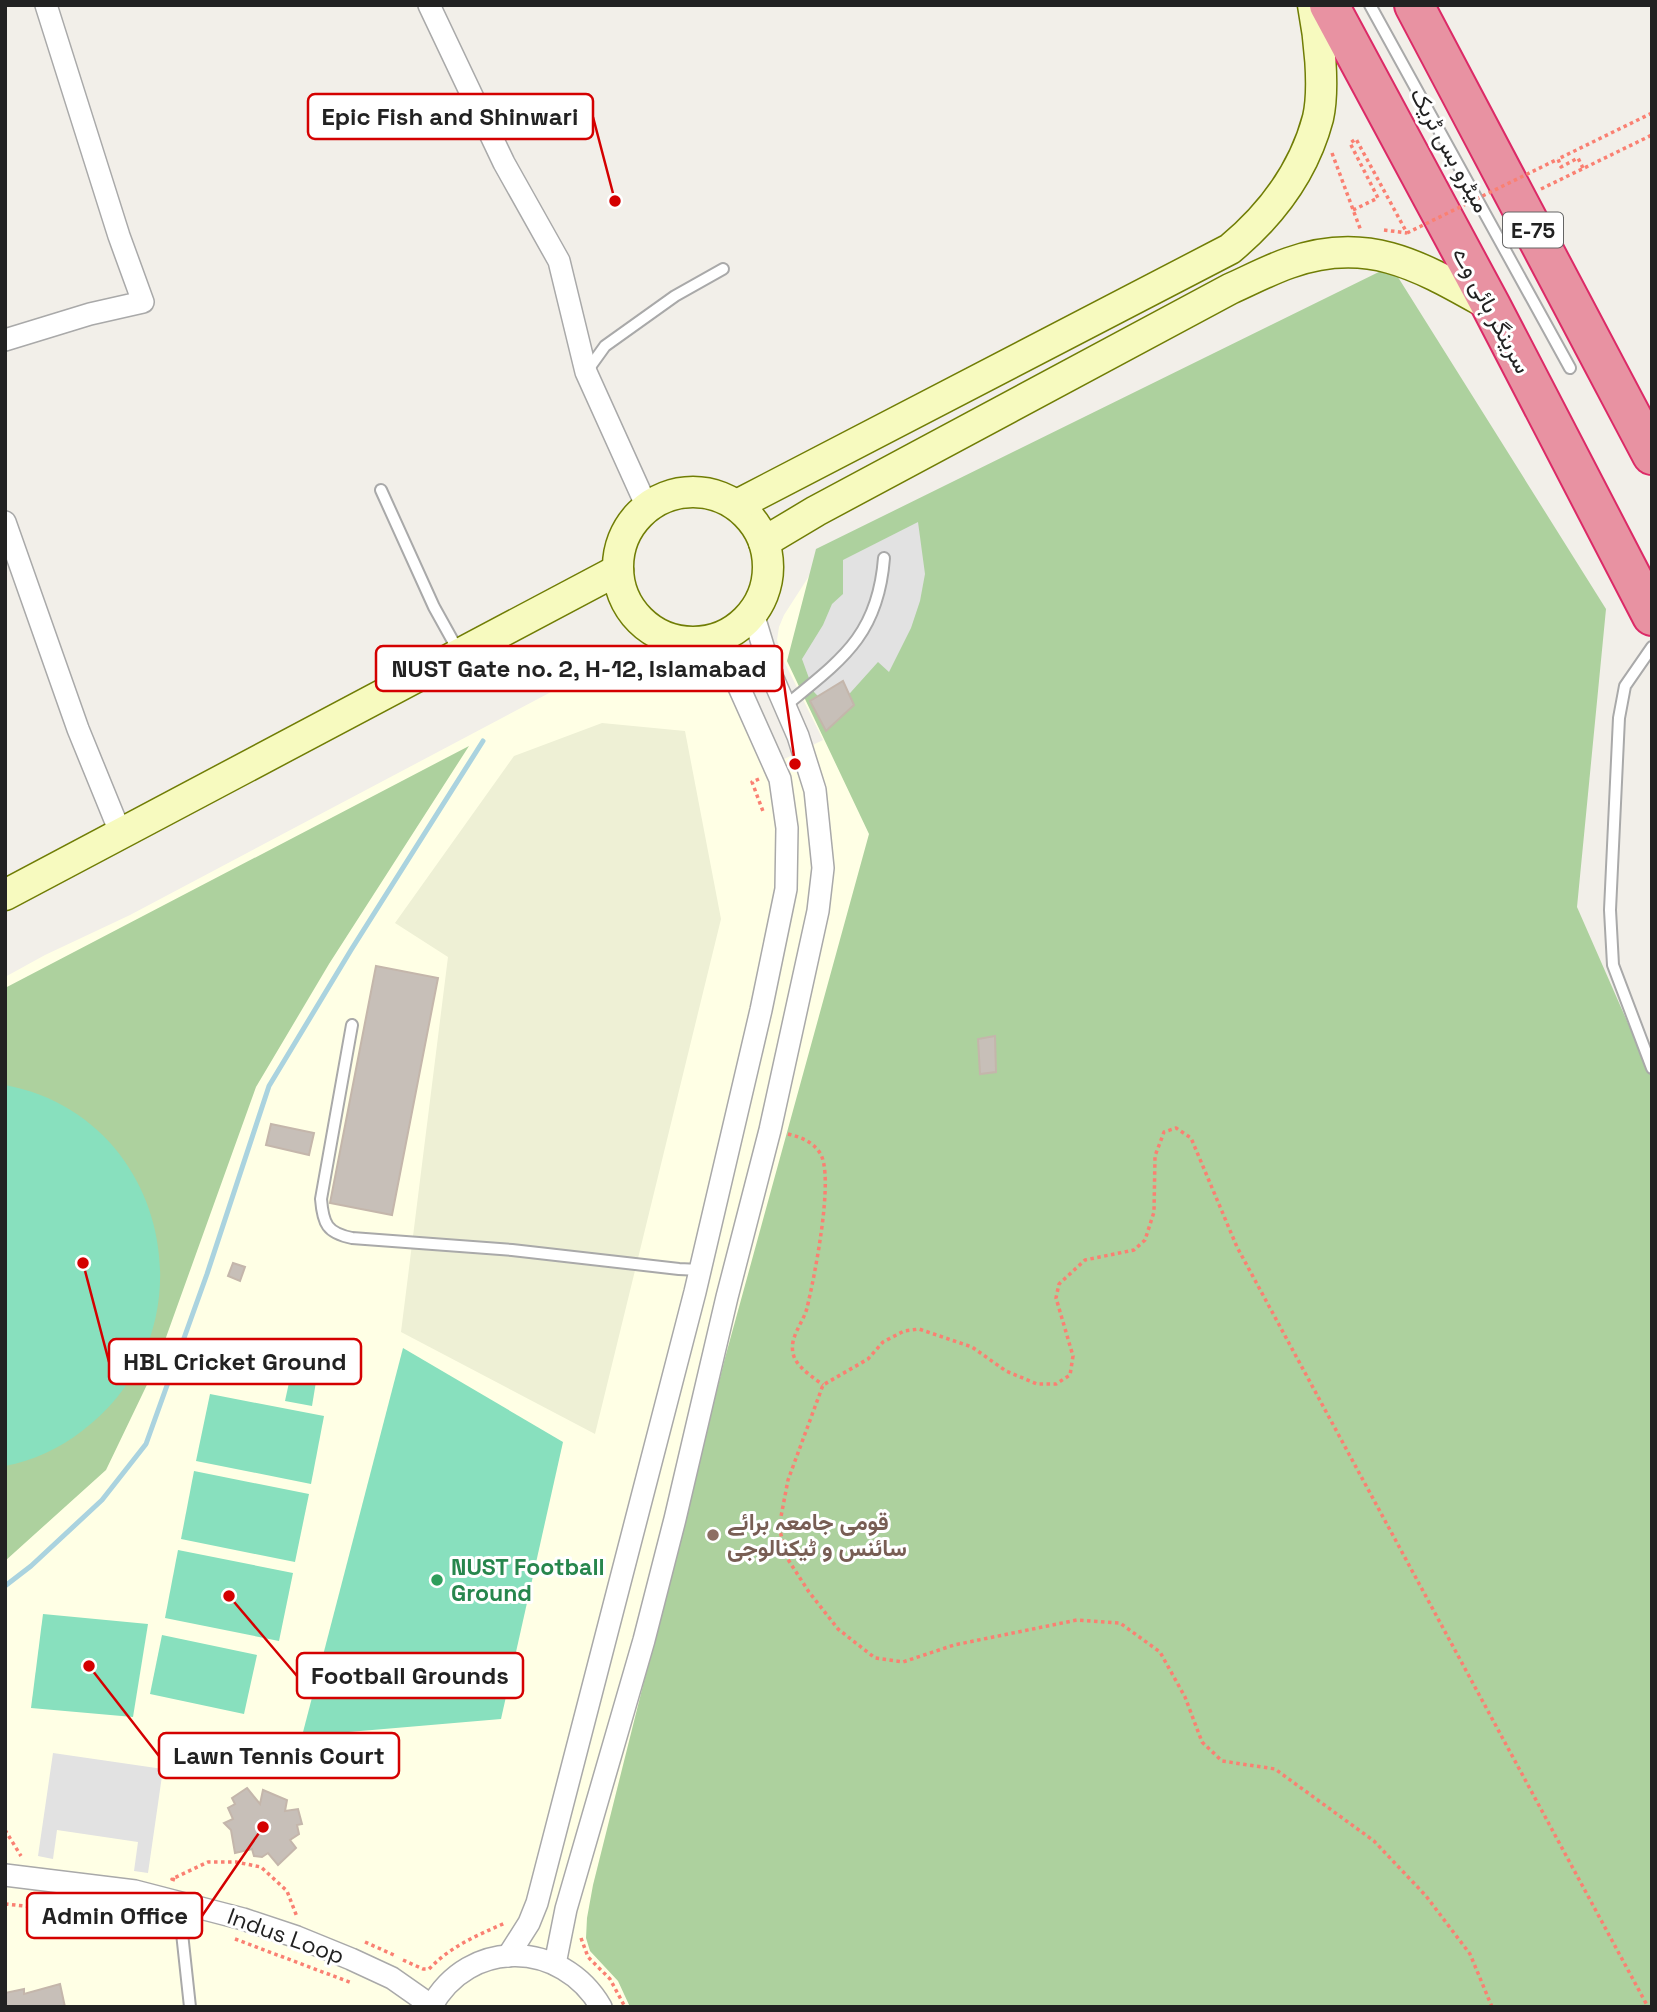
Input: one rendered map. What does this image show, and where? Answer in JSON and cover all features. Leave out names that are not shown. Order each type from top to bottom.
[{"type":"highway","name":"سرینگر ہائی وے","points":[[1329,5],[1491,306],[1652,616]]},
{"type":"highway","name":"E-75","points":[[1414,5],[1652,455]]},
{"type":"main road","points":[[737,505],[1230,249],[1257,226],[1282,197],[1306,151],[1318,116],[1319,60],[1312,5]]},
{"type":"main road","points":[[764,542],[816,511],[1230,289],[1290,263],[1343,252],[1369,253],[1424,269],[1491,306]]},
{"type":"main road","points":[[691,491],[715,495],[737,505],[753,521],[764,542],[768,566],[764,591],[752,613],[737,628],[717,638],[699,642],[680,641],[663,636],[647,626],[634,613],[622,593],[618,570],[620,546],[631,524],[647,507],[668,495],[691,491]]},
{"type":"main road","points":[[5,895],[618,570]]},
{"type":"street","points":[[5,340],[90,314],[144,302],[120,236],[46,5]]},
{"type":"street","points":[[429,5],[504,163],[559,261],[586,372],[647,507]]},
{"type":"street","points":[[5,522],[78,729],[120,832]]},
{"type":"street","points":[[555,1964],[566,1909],[644,1640],[770,1130],[818,911],[822,867],[815,790],[798,736],[772,676],[752,613]]},
{"type":"street","points":[[508,1956],[537,1903],[695,1292],[761,1010],[786,889],[787,828],[777,770],[717,638]]},
{"type":"street","points":[[695,1292],[727,1297]]},
{"type":"street","name":"Indus Loop","points":[[6,1873],[135,1891],[275,1929],[392,1978],[432,2006],[446,1986],[465,1970],[484,1961],[508,1956],[534,1957],[555,1964],[579,1979],[601,2007]]},
{"type":"lane","name":"میٹرو بس ٹریک","points":[[1370,5],[1570,368]]},
{"type":"lane","points":[[586,372],[605,346],[675,296],[723,269]]},
{"type":"lane","points":[[381,490],[434,607],[460,653]]},
{"type":"lane","points":[[785,706],[826,673],[860,638],[875,608],[882,584],[884,558]]},
{"type":"lane","points":[[1652,647],[1625,686],[1619,718],[1610,910],[1614,965],[1652,1068]]},
{"type":"lane","points":[[352,1025],[321,1199],[322,1215],[335,1234],[352,1238],[512,1250],[700,1270]]},
{"type":"lane","points":[[185,1903],[182,1933],[190,2007]]},
{"type":"path","points":[[1353,210],[1378,198],[1350,142],[1356,139],[1406,233],[1652,113]]},
{"type":"path","points":[[1318,116],[1369,253]]},
{"type":"path","points":[[1517,200],[1652,135]]},
{"type":"path","points":[[1558,159],[1561,167],[1578,158],[1583,168]]},
{"type":"path","points":[[766,824],[752,782],[777,770]]},
{"type":"path","points":[[1492,2007],[1469,1954],[1426,1896],[1374,1840],[1275,1769],[1222,1761],[1202,1742],[1185,1697],[1160,1652],[1120,1623],[1077,1620],[954,1645],[903,1661],[874,1658],[838,1629],[787,1559],[779,1527],[788,1480],[823,1385],[869,1359],[883,1342],[904,1331],[919,1329],[972,1347],[1006,1371],[1037,1384],[1056,1384],[1070,1375],[1073,1356],[1056,1298],[1059,1284],[1085,1260],[1134,1250],[1145,1240],[1154,1212],[1155,1156],[1164,1132],[1176,1128],[1191,1138],[1237,1247],[1648,2007]]},
{"type":"path","points":[[770,1130],[813,1143],[822,1155],[825,1178],[823,1216],[806,1311],[797,1328],[793,1345],[795,1359],[823,1385]]},
{"type":"path","points":[[5,1904],[185,1903],[172,1879],[208,1862],[236,1862],[261,1867],[287,1891],[299,1920],[286,1916]]},
{"type":"path","points":[[360,1940],[423,1969],[429,1969],[440,1957],[466,1939],[510,1921]]},
{"type":"path","points":[[230,1937],[352,1983]]},
{"type":"shaded area","points":[[918,522],[925,574],[911,628],[889,672],[878,662],[833,712],[814,692],[802,659],[823,625],[832,604],[843,594],[843,560]]},
{"type":"shaded area","name":"قومی جامعہ برائے سائنس و ٹیکنالوجی","points":[[811,573],[1652,2007],[5,2007],[5,977],[130,915],[602,665],[649,667],[679,673],[709,680],[732,692],[766,768],[823,740],[781,655],[777,640],[784,615]]},
{"type":"shaded area","points":[[602,723],[685,731],[721,919],[595,1434],[401,1332],[448,957],[395,923],[514,756]]},
{"type":"shaded area","points":[[53,1753],[163,1769],[148,1873],[134,1871],[138,1842],[57,1830],[53,1859],[38,1856]]},
{"type":"green space","points":[[1391,266],[1606,609],[1577,907],[1652,1078],[1652,2007],[630,2007],[618,1981],[590,1951],[586,1938],[593,1885],[725,1358],[869,834],[787,661],[816,549]]},
{"type":"green space","points":[[469,746],[329,964],[256,1087],[155,1368],[106,1470],[5,1561],[5,988]]},
{"type":"green space","points":[[5,1085],[61,1105],[106,1138],[137,1182],[156,1232],[160,1286],[149,1340],[124,1389],[74,1437],[36,1457],[5,1466]]},
{"type":"green space","points":[[297,1346],[321,1351],[312,1406],[285,1401]]},
{"type":"green space","name":"NUST Football Ground","points":[[403,1348],[563,1442],[501,1719],[302,1736]]},
{"type":"green space","points":[[210,1394],[324,1416],[311,1484],[196,1461]]},
{"type":"green space","points":[[194,1471],[309,1494],[295,1562],[181,1539]]},
{"type":"green space","points":[[178,1550],[293,1573],[279,1641],[165,1618]]},
{"type":"green space","points":[[43,1614],[148,1624],[133,1717],[31,1708]]},
{"type":"green space","points":[[162,1635],[257,1655],[244,1714],[150,1694]]},
{"type":"building","points":[[843,681],[854,705],[826,731],[810,701]]},
{"type":"building","points":[[376,966],[438,978],[392,1215],[330,1203]]},
{"type":"building","points":[[995,1036],[996,1072],[980,1074],[978,1039]]},
{"type":"building","points":[[271,1124],[314,1133],[309,1155],[266,1145]]},
{"type":"building","points":[[233,1263],[245,1267],[240,1281],[228,1276]]},
{"type":"building","points":[[247,1788],[260,1804],[263,1790],[287,1800],[285,1811],[298,1809],[302,1824],[297,1825],[299,1834],[290,1840],[296,1848],[278,1865],[268,1853],[262,1857],[254,1856],[252,1849],[235,1853],[231,1830],[224,1823],[233,1819],[228,1808],[235,1804],[232,1798]]},
{"type":"building","points":[[60,1984],[65,2007],[5,2007],[5,1993],[24,1989],[24,1994]]},
{"type":"waterway","points":[[5,1586],[31,1566],[102,1500],[146,1444],[207,1274],[269,1086],[483,741]]},
{"type":"place","name":"Epic Fish and Shinwari","points":[[615,201]]},
{"type":"place","name":"NUST Gate no. 2, H-12, Islamabad","points":[[795,764]]},
{"type":"place","name":"HBL Cricket Ground","points":[[83,1263]]},
{"type":"place","name":"قومی جامعہ برائے سائنس و ٹیکنالوجی","points":[[713,1535]]},
{"type":"place","name":"NUST Football Ground","points":[[437,1580]]},
{"type":"place","name":"Football Grounds","points":[[229,1596]]},
{"type":"place","name":"Lawn Tennis Court","points":[[89,1666]]},
{"type":"place","name":"Admin Office","points":[[263,1827]]}]
